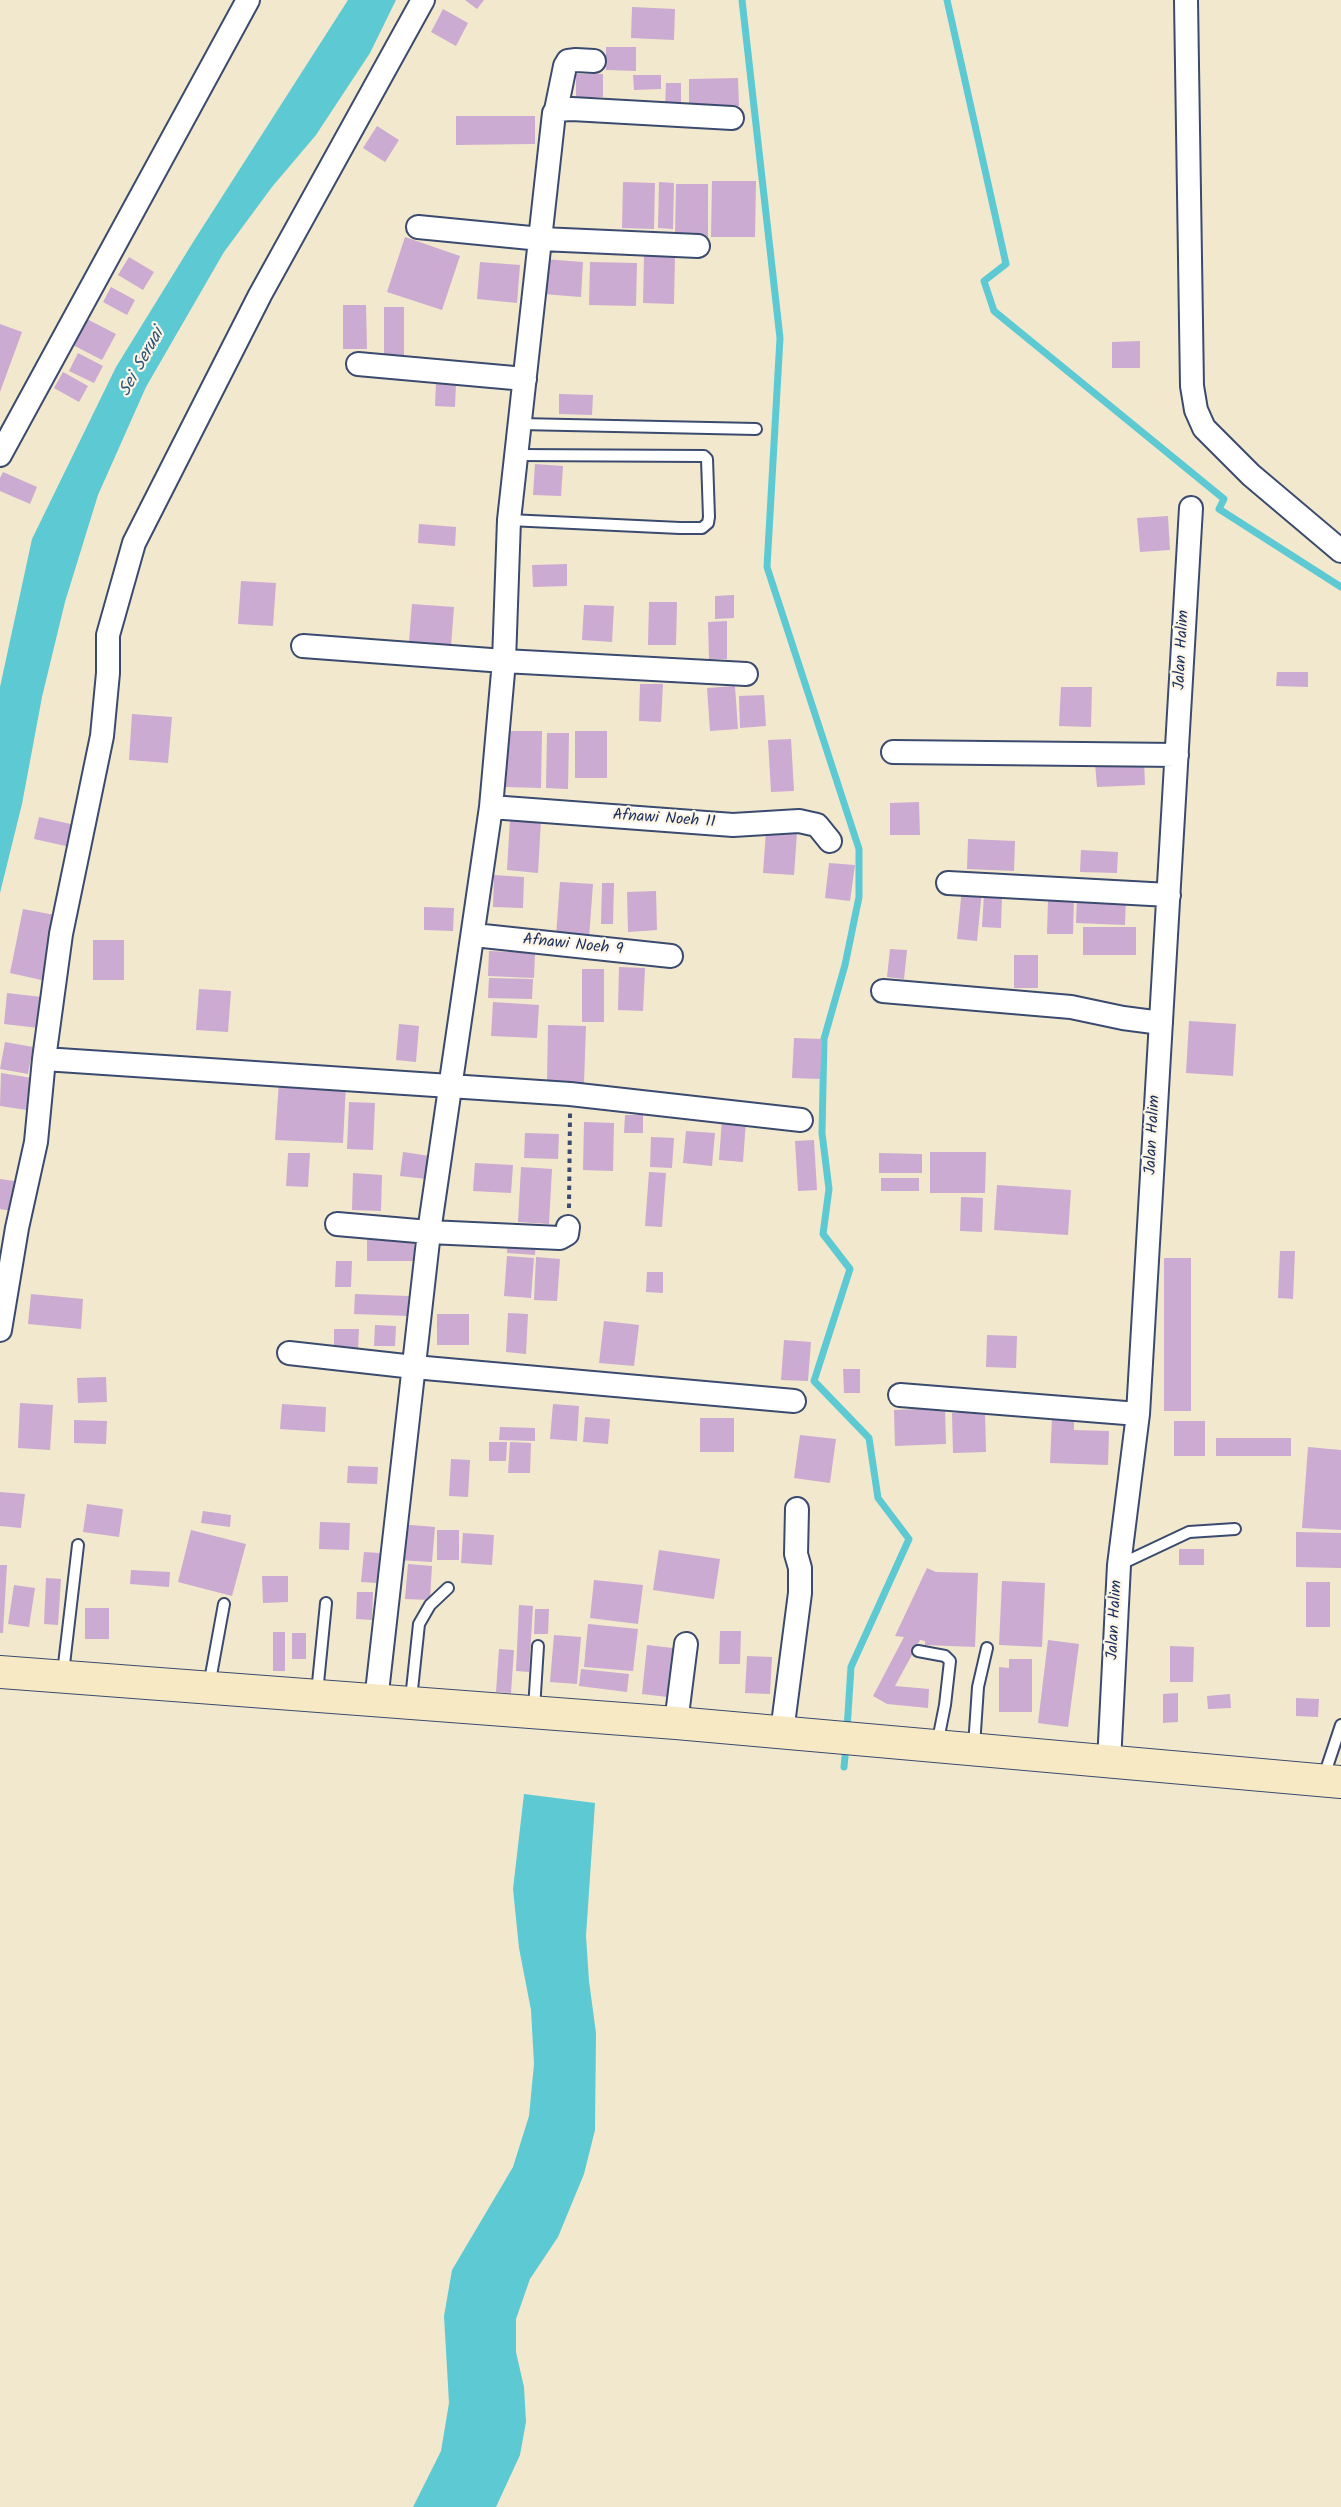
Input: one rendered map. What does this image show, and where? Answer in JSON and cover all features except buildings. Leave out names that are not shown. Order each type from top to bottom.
[{"type":"main road","points":[[0,1672],[676,1723],[1332,1782]]},
{"type":"street","points":[[0,455],[248,0]]},
{"type":"street","points":[[0,1330],[17,1228],[36,1142],[44,1059],[61,934],[102,736],[108,673],[108,635],[134,543],[260,296],[423,0]]},
{"type":"street","points":[[1186,0],[1192,386],[1196,410],[1203,428],[1251,475],[1341,551]]},
{"type":"street","points":[[376,1701],[429,1232],[491,807],[504,661],[509,520],[556,110],[568,61],[594,61]]},
{"type":"street","points":[[556,110],[732,118]]},
{"type":"street","points":[[418,227],[541,239],[698,246]]},
{"type":"street","points":[[358,364],[525,379]]},
{"type":"street","name":"Jalan Halim","points":[[1109,1762],[1119,1565],[1138,1414],[1191,508]]},
{"type":"street","points":[[303,646],[504,661],[747,674]]},
{"type":"street","points":[[893,752],[1177,755]]},
{"type":"street","name":"Afnawi Noeh 11","points":[[491,807],[733,825],[799,822],[817,825],[830,841]]},
{"type":"street","points":[[948,883],[1169,896]]},
{"type":"street","name":"Afnawi Noeh 9","points":[[474,936],[671,956]]},
{"type":"street","points":[[883,991],[1071,1007],[1161,1023]]},
{"type":"street","points":[[44,1059],[451,1085],[570,1095],[801,1120]]},
{"type":"street","points":[[337,1224],[429,1232],[560,1238],[567,1234],[568,1227]]},
{"type":"street","points":[[289,1353],[414,1367],[794,1401]]},
{"type":"street","points":[[900,1395],[1138,1414]]},
{"type":"street","points":[[782,1732],[800,1593],[800,1568],[796,1554],[797,1509]]},
{"type":"street","points":[[676,1723],[686,1644]]},
{"type":"lane","points":[[520,424],[756,429]]},
{"type":"lane","points":[[509,520],[702,528],[708,523],[709,517],[705,456],[516,455]]},
{"type":"lane","points":[[1119,1565],[1190,1532],[1235,1529]]},
{"type":"lane","points":[[63,1677],[78,1545]]},
{"type":"lane","points":[[411,1703],[419,1624],[430,1605],[448,1588]]},
{"type":"lane","points":[[316,1696],[326,1603]]},
{"type":"lane","points":[[209,1688],[224,1604]]},
{"type":"lane","points":[[534,1712],[538,1646]]},
{"type":"lane","points":[[974,1749],[978,1687],[987,1648]]},
{"type":"lane","points":[[918,1650],[945,1656],[950,1661],[945,1705],[936,1746]]},
{"type":"lane","points":[[1332,1782],[1341,1725]]},
{"type":"path","points":[[568,1227],[570,1095]]},
{"type":"water","name":"Sei Seruai","points":[[348,0],[396,0],[370,53],[316,135],[272,187],[224,252],[146,387],[98,495],[65,602],[42,697],[22,804],[0,893],[0,687],[32,539],[116,367]]},
{"type":"water","points":[[524,1794],[595,1803],[586,1936],[596,2033],[595,2130],[584,2174],[558,2237],[530,2279],[516,2319],[516,2352],[524,2387],[526,2422],[520,2455],[496,2507],[413,2507],[441,2451],[449,2403],[444,2316],[452,2270],[513,2167],[529,2116],[534,2064],[531,2010],[519,1948],[513,1889]]},
{"type":"waterway","points":[[742,0],[780,338],[767,567],[859,849],[859,897],[845,965],[824,1039],[822,1133],[829,1189],[823,1234],[850,1269],[814,1381],[869,1438],[878,1498],[909,1539],[851,1667],[847,1729]]},
{"type":"waterway","points":[[947,0],[1006,264],[984,281],[994,311],[1224,499],[1219,509],[1341,587]]},
{"type":"waterway","points":[[844,1767],[846,1746]]}]
